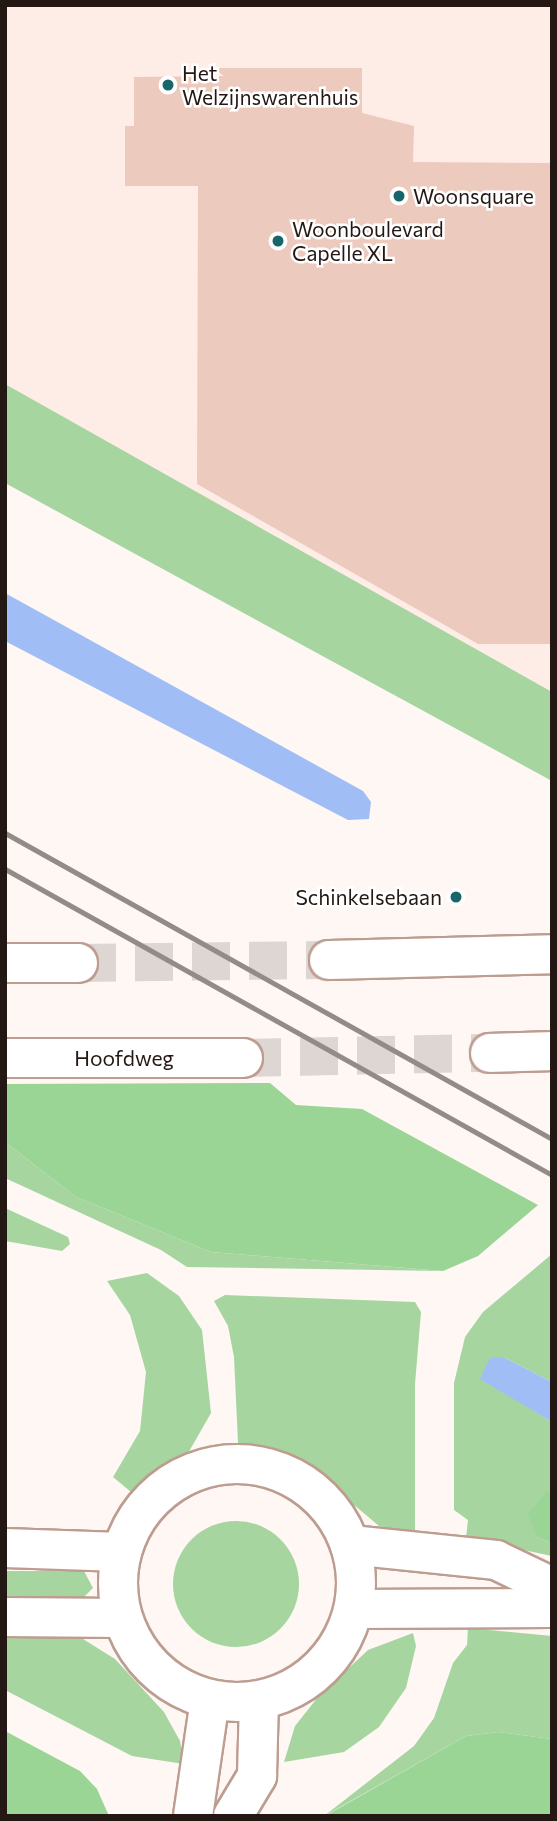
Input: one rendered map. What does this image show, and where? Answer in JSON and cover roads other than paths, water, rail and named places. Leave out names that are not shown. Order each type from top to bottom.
[{"type":"street","points":[[329,960],[552,954]]},
{"type":"street","points":[[5,963],[78,962]]},
{"type":"street","points":[[490,1053],[552,1051]]},
{"type":"street","name":"Hoofdweg","points":[[5,1058],[243,1058]]},
{"type":"street","points":[[238,1463],[275,1470],[310,1488],[336,1514],[351,1545],[354,1609],[345,1633],[316,1672],[259,1701],[210,1699],[164,1678],[138,1651],[122,1618],[121,1552],[143,1509],[168,1485],[200,1469],[238,1463]]},
{"type":"street","points":[[351,1545],[496,1560],[552,1587]]},
{"type":"street","points":[[5,1548],[121,1552]]},
{"type":"street","points":[[354,1609],[552,1608]]},
{"type":"street","points":[[5,1617],[122,1618]]},
{"type":"street","points":[[193,1816],[210,1699]]},
{"type":"street","points":[[233,1816],[257,1776],[259,1701]]},
{"type":"water","points":[[5,593],[363,791],[371,802],[369,819],[348,820],[5,641]]},
{"type":"water","points":[[503,1357],[552,1382],[552,1422],[480,1379],[490,1358]]},
{"type":"tunnel","points":[[78,963],[329,960]]},
{"type":"tunnel","points":[[243,1058],[490,1053]]},
{"type":"railway","points":[[5,833],[552,1139]]},
{"type":"railway","points":[[5,869],[552,1175]]},
{"type":"place","name":"Het Welzijnswarenhuis","points":[[168,85]]},
{"type":"place","name":"Woonsquare","points":[[399,196]]},
{"type":"place","name":"Woonboulevard Capelle XL","points":[[278,241]]},
{"type":"place","name":"Schinkelsebaan","points":[[456,897]]}]
